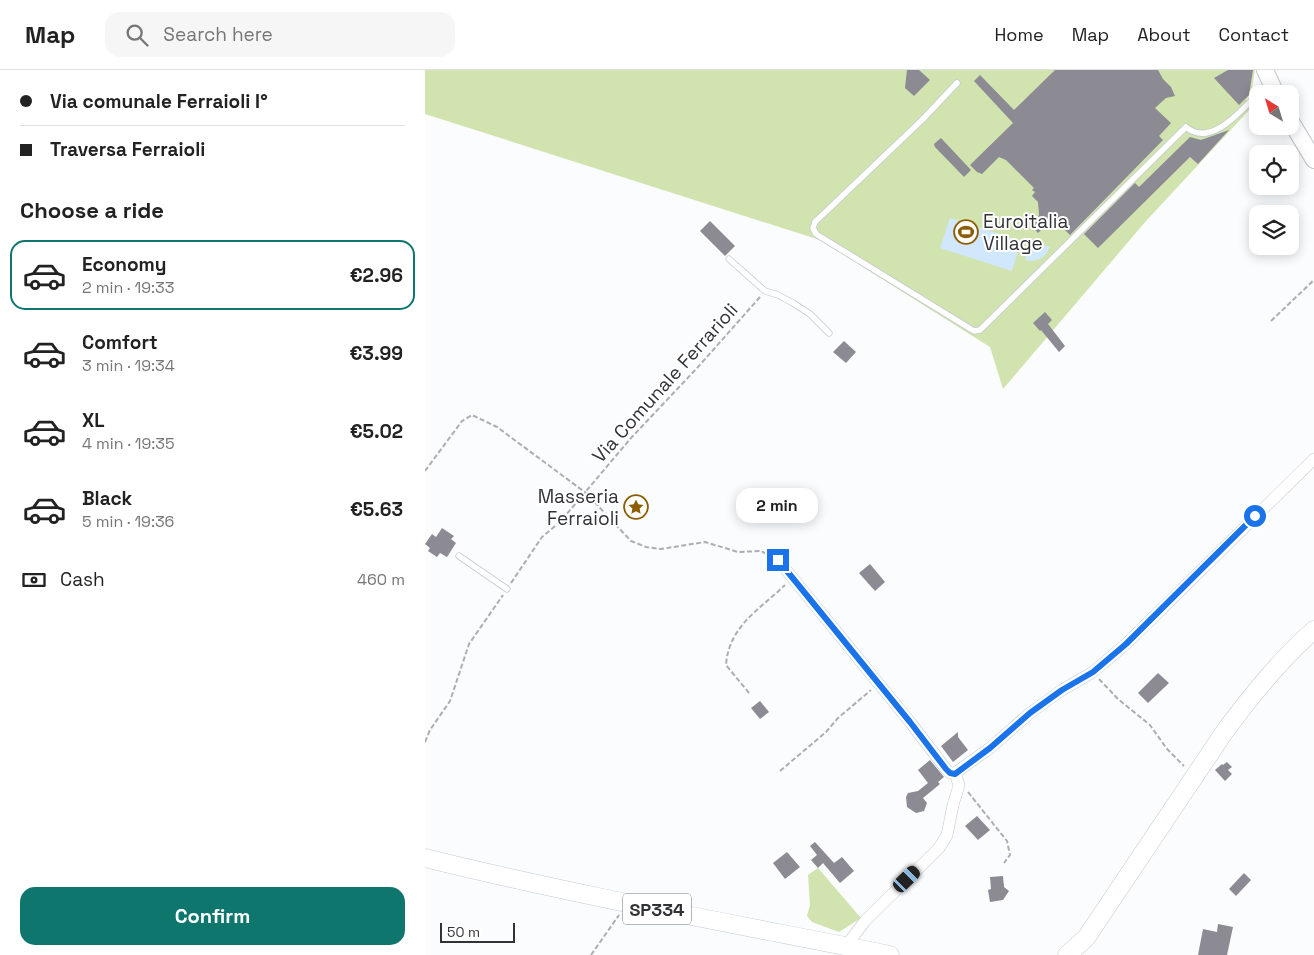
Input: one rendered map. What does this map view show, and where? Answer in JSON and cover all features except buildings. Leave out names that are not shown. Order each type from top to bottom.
[{"type":"main road","points":[[1067,955],[1086,938],[1225,731],[1268,676],[1314,630]]},
{"type":"main road","name":"SP334","points":[[425,858],[485,873],[628,903],[890,955]]},
{"type":"main road","points":[[1080,955],[1086,938]]},
{"type":"street","points":[[1299,135],[1314,160]]},
{"type":"street","points":[[846,946],[865,921],[939,848],[947,834],[957,779],[1030,713],[1062,690],[1093,672],[1126,644],[1314,459]]},
{"type":"street","points":[[778,560],[946,769],[957,779]]},
{"type":"lane","points":[[957,83],[922,120],[815,222],[813,228],[815,234],[974,331],[980,330],[1186,127],[1193,133],[1202,135],[1228,124],[1270,82]]},
{"type":"lane","points":[[729,259],[765,291],[778,295],[810,314],[829,333]]},
{"type":"lane","points":[[459,556],[507,589]]},
{"type":"path","points":[[1271,321],[1314,280]]},
{"type":"path","name":"Via Comunale Ferrarioli","points":[[425,742],[429,730],[450,701],[469,644],[542,537],[561,522],[631,438],[698,367],[765,291]]},
{"type":"path","points":[[425,471],[462,421],[472,415],[497,427],[586,493],[631,541],[646,547],[661,549],[705,542],[738,552],[761,552],[778,560]]},
{"type":"path","points":[[749,693],[726,665],[733,639],[747,617],[761,608],[792,579]]},
{"type":"path","points":[[1093,672],[1118,700],[1150,725],[1167,748],[1185,767]]},
{"type":"path","points":[[780,771],[878,684]]},
{"type":"path","points":[[957,779],[1007,841],[1011,855],[1004,863]]},
{"type":"path","points":[[591,955],[628,903]]},
{"type":"green space","name":"Euroitalia Village","points":[[425,70],[1255,70],[1252,85],[1249,85],[1249,96],[1246,100],[1249,104],[1249,110],[1146,221],[1003,389],[990,347],[820,240],[425,114]]},
{"type":"green space","points":[[818,868],[861,918],[839,932],[812,922],[807,916],[810,905],[808,875]]},
{"type":"water","points":[[950,218],[1021,241],[1012,271],[940,248]]},
{"type":"water","points":[[1031,241],[1050,247],[1043,257],[1029,261],[1025,260]]},
{"type":"place","name":"Euroitalia Village","points":[[966,232]]},
{"type":"place","name":"Masseria Ferraioli","points":[[636,507]]},
{"type":"route","points":[[778,560],[946,769],[950,773],[955,774],[990,748],[1030,713],[1062,690],[1093,672],[1126,644],[1255,516]]}]
